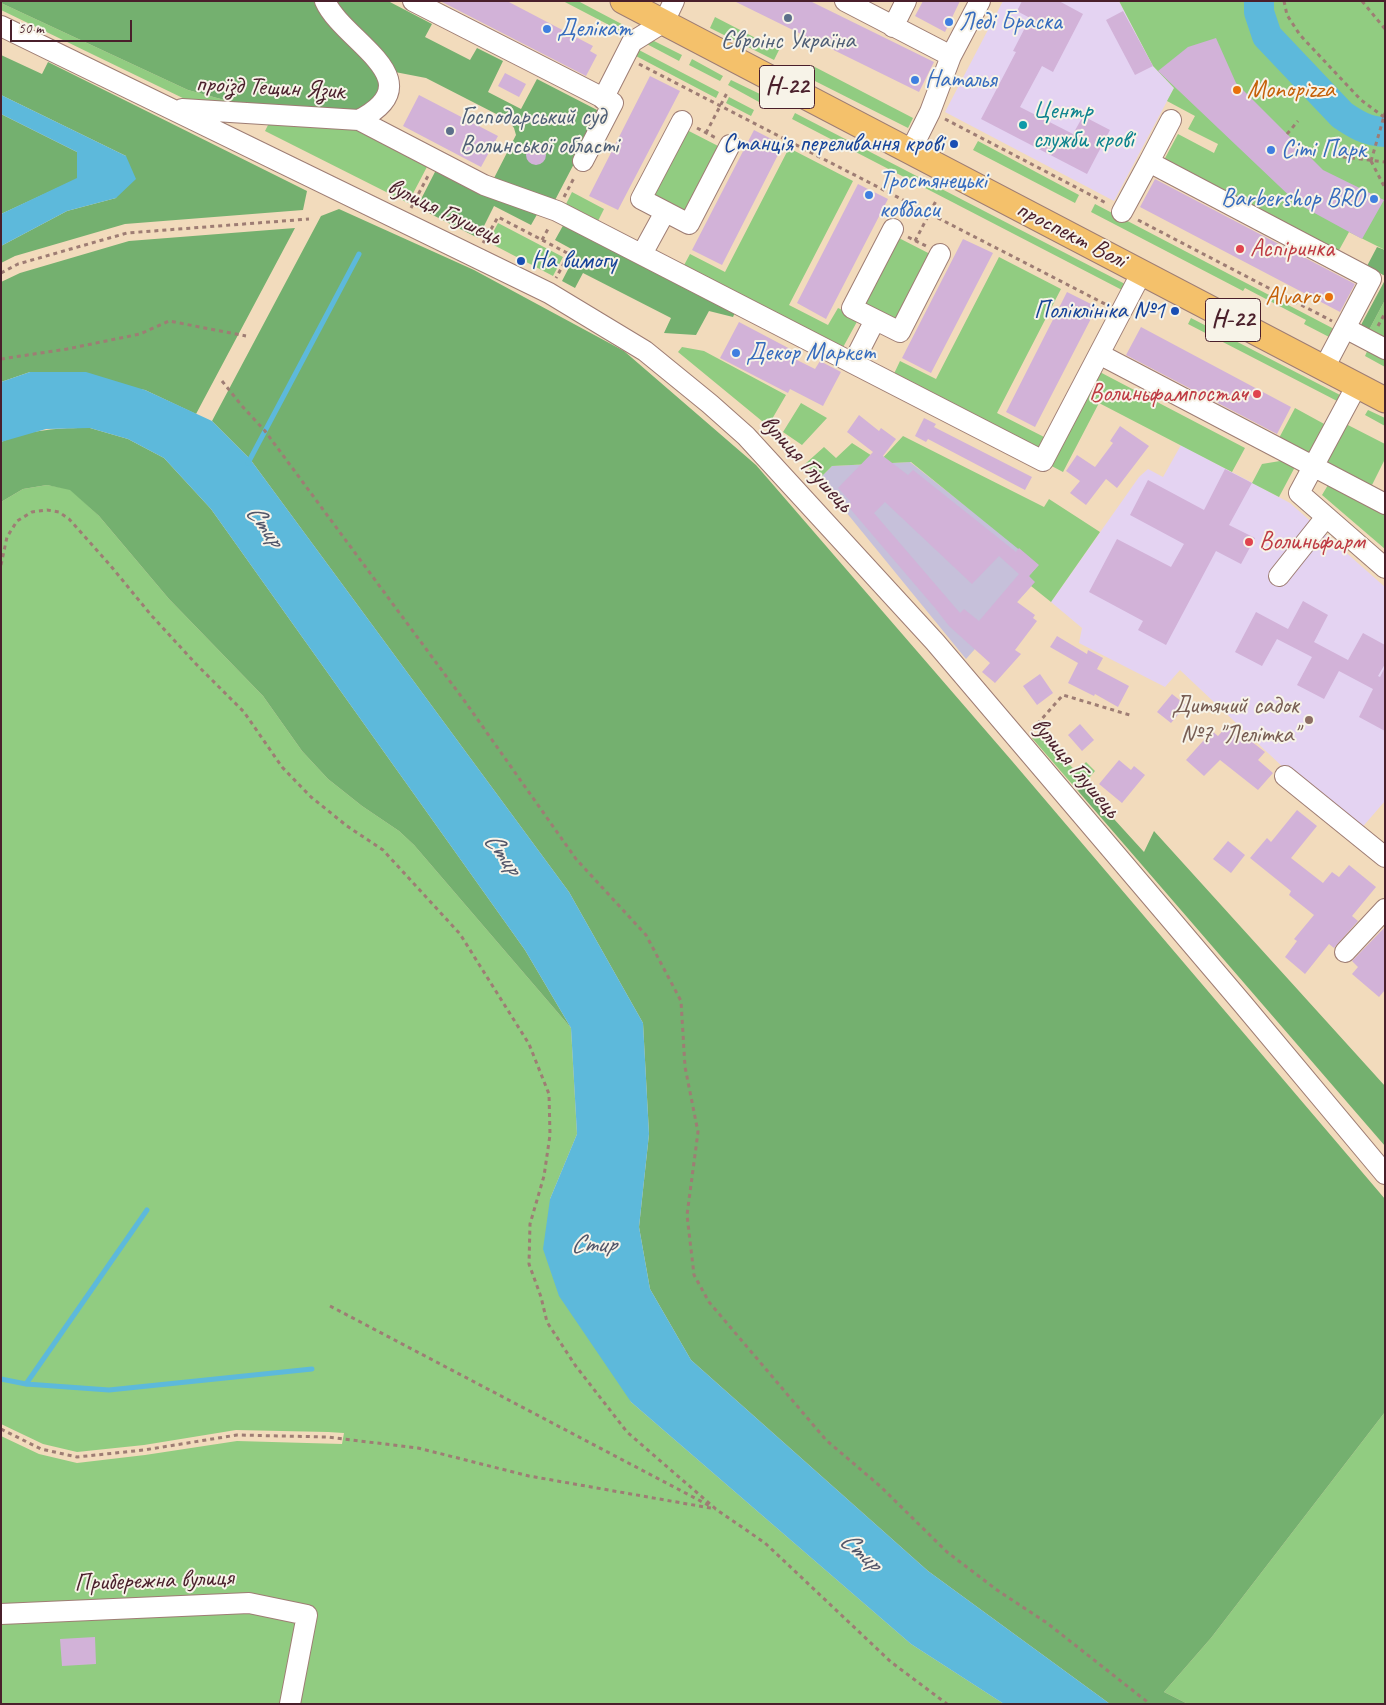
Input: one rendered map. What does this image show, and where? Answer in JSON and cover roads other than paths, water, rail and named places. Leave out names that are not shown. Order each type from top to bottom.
[{"type":"main road","name":"проспект Волі","points":[[624,1],[669,12],[910,152],[1385,400]]},
{"type":"street","name":"проїзд Тещин Язик","points":[[172,109],[358,120],[379,108],[384,102],[390,86],[389,77],[325,1]]},
{"type":"street","points":[[413,1],[612,103],[583,161]]},
{"type":"street","points":[[845,1],[951,56]]},
{"type":"street","points":[[893,27],[906,1]]},
{"type":"street","points":[[910,152],[930,112],[951,56],[980,1]]},
{"type":"street","points":[[602,99],[632,42],[669,12]]},
{"type":"street","name":"вулиця Глушець","points":[[1,26],[549,293],[645,351],[710,404],[746,436],[935,642],[1385,1174]]},
{"type":"street","points":[[358,120],[484,185],[557,211],[1043,461],[1142,272]]},
{"type":"street","points":[[1122,212],[1171,120]]},
{"type":"street","points":[[682,121],[641,200],[689,224],[730,145]]},
{"type":"street","points":[[1149,162],[1372,279],[1324,368]]},
{"type":"street","points":[[642,254],[665,212]]},
{"type":"street","points":[[893,229],[852,308],[900,332],[940,254]]},
{"type":"street","points":[[852,363],[875,320]]},
{"type":"street","points":[[1345,328],[1385,349]]},
{"type":"street","points":[[1099,354],[1385,504]]},
{"type":"street","points":[[1357,385],[1299,493],[1385,568]]},
{"type":"street","points":[[1279,576],[1326,517]]},
{"type":"street","points":[[1285,776],[1385,857]]},
{"type":"street","points":[[1345,952],[1385,909]]},
{"type":"street","name":"Прибережна вулиця","points":[[1,1614],[250,1603],[307,1615],[290,1704]]},
{"type":"water","points":[[1,95],[126,156],[136,179],[116,198],[67,211],[1,246],[1,214],[77,178],[77,152],[1,114]]},
{"type":"water","name":"Стир","points":[[30,372],[86,372],[145,390],[212,421],[250,459],[569,892],[643,1023],[649,1134],[639,1227],[650,1289],[691,1360],[928,1571],[1110,1704],[1004,1704],[911,1644],[631,1402],[559,1296],[543,1249],[550,1199],[577,1134],[571,1028],[525,950],[211,509],[164,458],[128,439],[90,428],[46,429],[1,442],[1,382]]},
{"type":"waterway","points":[[1259,1],[1259,12],[1267,36],[1342,115],[1367,129],[1385,132]]},
{"type":"waterway","points":[[248,463],[359,254]]},
{"type":"waterway","points":[[26,1384],[147,1210]]},
{"type":"waterway","points":[[1,1379],[26,1384],[109,1390],[312,1369]]},
{"type":"place","name":"Євроінс Україна","points":[[788,18]]},
{"type":"place","name":"Леді Браска","points":[[949,22]]},
{"type":"place","name":"Делікат","points":[[547,29]]},
{"type":"place","name":"Наталья","points":[[915,80]]},
{"type":"place","name":"Monopizza","points":[[1237,90]]},
{"type":"place","name":"Центр служби крові","points":[[1023,125]]},
{"type":"place","name":"Господарський суд Волинської області","points":[[450,131]]},
{"type":"place","name":"Станція переливання крові","points":[[954,144]]},
{"type":"place","name":"Сіті Парк","points":[[1271,150]]},
{"type":"place","name":"Тростянецькі ковбаси","points":[[869,195]]},
{"type":"place","name":"Barbershop BRO","points":[[1374,199]]},
{"type":"place","name":"Аспіринка","points":[[1240,249]]},
{"type":"place","name":"На вимогу","points":[[521,261]]},
{"type":"place","name":"Alvaro","points":[[1329,297]]},
{"type":"place","name":"Поліклініка №1","points":[[1175,311]]},
{"type":"place","name":"Декор Маркет","points":[[736,353]]},
{"type":"place","name":"Волиньфампостач","points":[[1257,394]]},
{"type":"place","name":"Волиньфарм","points":[[1249,542]]},
{"type":"place","name":"Дитячий садок №7 \"Лелітка\"","points":[[1309,720]]}]
